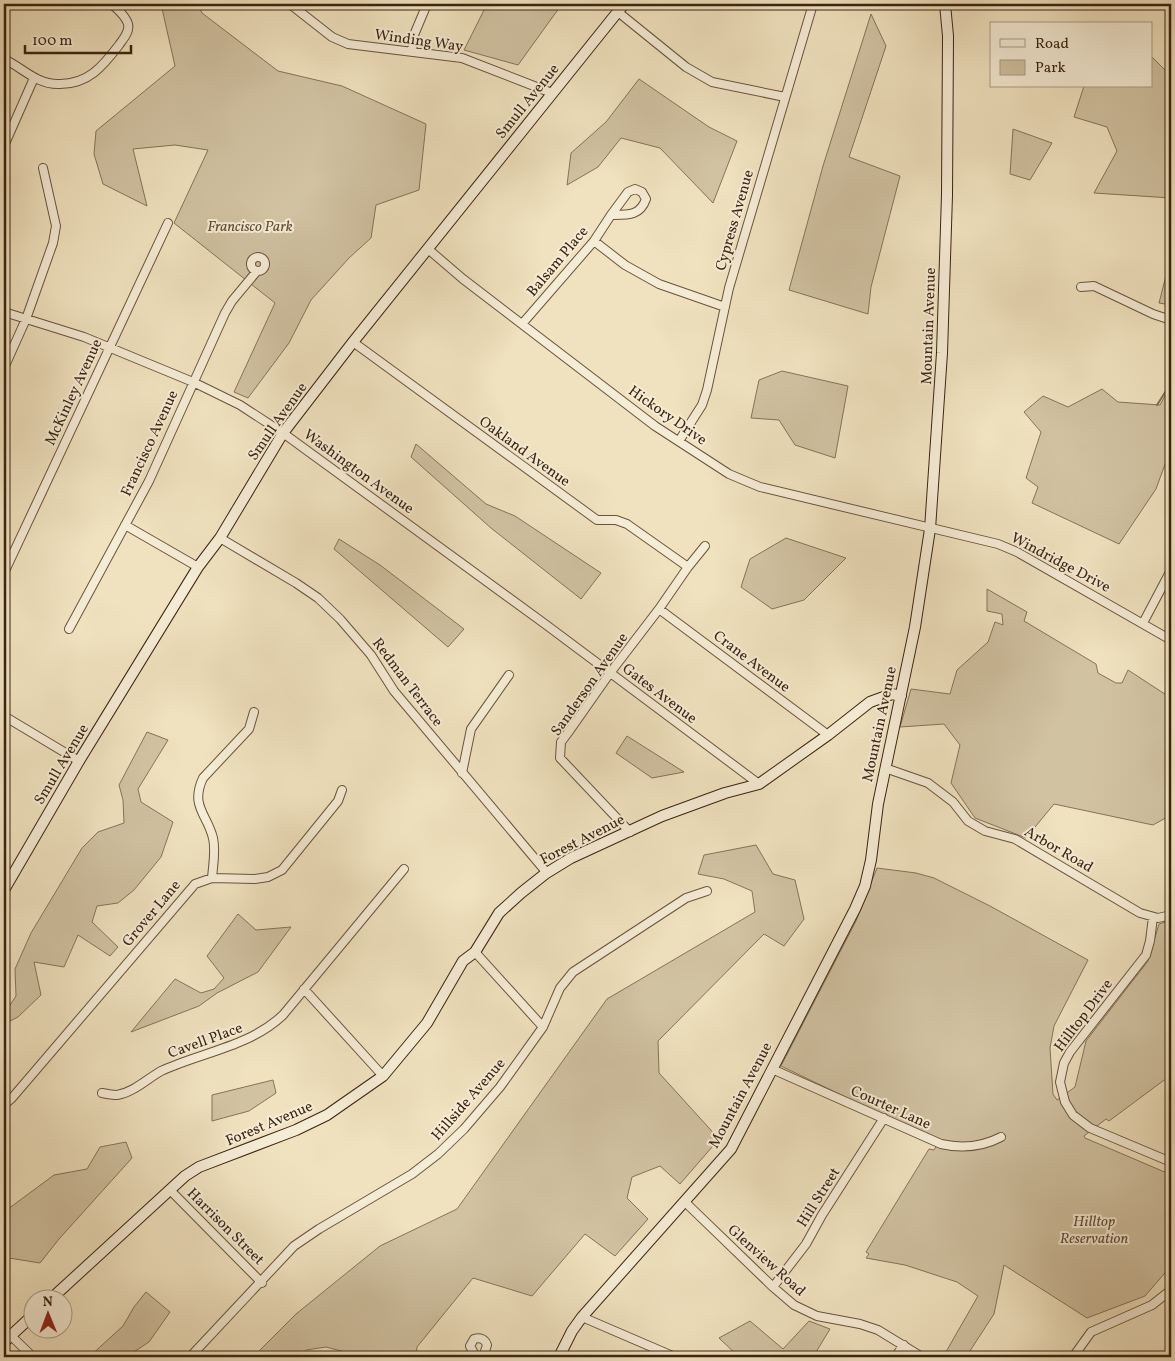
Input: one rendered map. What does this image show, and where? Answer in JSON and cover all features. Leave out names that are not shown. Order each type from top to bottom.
[{"type":"street","points":[[4,58],[34,78],[49,84],[67,84],[85,79],[100,69],[126,34],[127,22],[111,4]]},
{"type":"street","name":"Winding Way","points":[[290,4],[316,26],[332,37],[348,44],[462,58],[552,93]]},
{"type":"street","points":[[412,52],[414,34],[427,4]]},
{"type":"street","name":"Cypress Avenue","points":[[678,441],[702,405],[725,307],[784,97],[813,4]]},
{"type":"street","name":"Mountain Avenue","points":[[559,1357],[572,1331],[582,1317],[731,1149],[860,898],[871,860],[878,804],[901,696],[930,529],[942,353],[947,195],[948,56],[946,4]]},
{"type":"street","points":[[621,8],[686,67],[712,82],[784,97]]},
{"type":"street","name":"Smull Avenue","points":[[4,890],[79,762],[198,568],[220,538],[283,433],[352,342],[621,8]]},
{"type":"street","points":[[4,146],[34,78]]},
{"type":"street","points":[[4,368],[26,319],[53,243],[56,226],[43,168]]},
{"type":"street","name":"Balsam Place","points":[[522,324],[594,241],[611,215]]},
{"type":"street","name":"McKinley Avenue","points":[[4,573],[108,347],[168,223]]},
{"type":"street","points":[[594,241],[625,265],[658,284],[725,307]]},
{"type":"street","name":"Hickory Drive","points":[[428,249],[463,279],[655,426],[729,474],[760,487],[930,529]]},
{"type":"street","name":"Francisco Avenue","points":[[69,629],[149,481],[225,313],[232,301],[257,271]]},
{"type":"street","points":[[1081,287],[1094,286],[1153,314],[1171,320]]},
{"type":"street","name":"Washington Avenue","points":[[4,312],[84,337],[193,382],[240,405],[283,433],[545,624]]},
{"type":"street","name":"Oakland Avenue","points":[[352,342],[597,520],[616,520],[627,524],[688,567]]},
{"type":"street","points":[[125,525],[198,568]]},
{"type":"street","name":"Windridge Drive","points":[[930,529],[998,544],[1017,552],[1171,640]]},
{"type":"street","name":"Redman Terrace","points":[[220,538],[296,583],[318,598],[340,618],[371,655],[394,691],[548,873]]},
{"type":"street","name":"Sanderson Avenue","points":[[630,832],[560,758],[562,742],[610,673],[659,610],[688,567],[705,546]]},
{"type":"street","points":[[1143,623],[1171,570]]},
{"type":"street","name":"Crane Avenue","points":[[659,610],[828,735]]},
{"type":"street","name":"Gates Avenue","points":[[545,624],[759,784]]},
{"type":"street","points":[[462,773],[472,729],[509,675]]},
{"type":"street","name":"Forest Avenue","points":[[63,1288],[184,1176],[199,1167],[273,1140],[326,1115],[383,1076],[427,1023],[463,961],[475,952],[500,913],[521,892],[571,858],[662,816],[725,793],[759,784],[828,735],[870,702],[892,694],[901,696]]},
{"type":"street","points":[[212,878],[214,853],[212,837],[198,806],[199,786],[202,778],[249,729],[254,712]]},
{"type":"street","points":[[4,716],[79,762]]},
{"type":"street","name":"Arbor Road","points":[[886,768],[928,783],[953,802],[968,822],[985,831],[1015,839],[1140,913],[1153,917],[1171,915]]},
{"type":"street","name":"Grover Lane","points":[[4,1105],[55,1048],[187,891],[203,879],[255,879],[268,877],[282,870],[338,802],[342,790]]},
{"type":"street","name":"Cavell Place","points":[[102,1093],[116,1095],[132,1090],[162,1071],[256,1036],[277,1020],[404,869]]},
{"type":"street","name":"Hillside Avenue","points":[[190,1357],[262,1283],[294,1246],[318,1228],[412,1174],[438,1154],[464,1129],[500,1087],[543,1027],[560,988],[573,972],[686,898],[707,891]]},
{"type":"street","name":"Hilltop Drive","points":[[1153,917],[1150,942],[1146,955],[1070,1052],[1062,1070],[1061,1088],[1068,1109],[1084,1124],[1171,1162]]},
{"type":"street","points":[[475,952],[543,1027]]},
{"type":"street","points":[[304,989],[383,1076]]},
{"type":"street","name":"Courter Lane","points":[[772,1069],[933,1141],[949,1146],[973,1146],[988,1143],[1001,1137]]},
{"type":"street","name":"Hill Street","points":[[773,1287],[806,1244],[822,1215],[884,1118]]},
{"type":"street","name":"Harrison Street","points":[[170,1190],[262,1283]]},
{"type":"street","name":"Glenview Road","points":[[685,1202],[788,1301],[807,1312],[878,1330],[922,1357]]},
{"type":"street","points":[[1073,1357],[1091,1332],[1152,1304],[1171,1290]]},
{"type":"street","points":[[582,1317],[675,1357]]},
{"type":"street","points":[[22,1324],[6,1336],[33,1357]]},
{"type":"street","points":[[476,1357],[470,1346],[474,1339],[480,1338],[485,1340],[487,1345],[483,1357]]},
{"type":"street","points":[[895,1357],[904,1345]]},
{"type":"green space","name":"Francisco Park","points":[[161,4],[198,4],[202,13],[278,71],[342,86],[426,124],[419,190],[376,205],[371,238],[349,258],[311,300],[289,343],[248,398],[234,392],[275,303],[174,223],[208,150],[175,145],[133,149],[147,206],[103,184],[94,154],[96,131],[175,66]]},
{"type":"green space","points":[[487,4],[562,4],[518,65],[464,50]]},
{"type":"green space","points":[[871,14],[886,46],[849,157],[900,176],[871,287],[868,314],[789,290],[823,166]]},
{"type":"green space","points":[[1152,57],[1171,76],[1171,198],[1094,193],[1117,151],[1107,127],[1074,117],[1083,88],[1152,88]]},
{"type":"green space","points":[[639,79],[709,127],[737,141],[713,203],[660,148],[621,138],[598,167],[567,185],[571,153],[606,122]]},
{"type":"green space","points":[[1013,129],[1052,143],[1030,180],[1010,174]]},
{"type":"green space","points":[[1171,256],[1171,305],[1159,303]]},
{"type":"green space","points":[[782,371],[848,386],[835,458],[795,445],[779,420],[751,418],[759,380]]},
{"type":"green space","points":[[1102,389],[1118,402],[1160,405],[1168,390],[1171,390],[1171,448],[1156,489],[1119,544],[1032,503],[1038,487],[1026,478],[1041,432],[1024,412],[1043,396],[1068,407]]},
{"type":"green space","points":[[416,444],[486,504],[515,516],[601,573],[581,599],[491,528],[411,457]]},
{"type":"green space","points":[[786,538],[846,558],[804,600],[772,609],[741,587],[750,559]]},
{"type":"green space","points":[[339,539],[380,565],[464,629],[448,647],[334,549]]},
{"type":"green space","points":[[987,589],[1027,612],[1024,621],[1096,664],[1098,673],[1116,683],[1122,683],[1128,670],[1171,698],[1171,815],[1153,825],[1054,804],[1026,838],[975,818],[951,783],[960,745],[944,724],[900,727],[911,689],[950,694],[957,670],[988,642],[995,622],[1003,625],[1002,614],[987,611]]},
{"type":"green space","points":[[147,732],[168,740],[138,789],[141,802],[173,822],[161,857],[134,890],[118,903],[97,906],[92,922],[118,947],[110,956],[78,935],[64,967],[34,962],[41,995],[18,1017],[4,1024],[4,1008],[8,1008],[16,996],[15,969],[31,933],[82,848],[98,832],[124,823],[123,800],[119,785]]},
{"type":"green space","points":[[627,736],[684,772],[652,778],[616,753]]},
{"type":"green space","points":[[756,845],[773,874],[795,880],[804,919],[784,946],[764,934],[658,1041],[659,1073],[719,1139],[680,1184],[660,1166],[632,1177],[627,1198],[648,1219],[615,1256],[585,1234],[532,1296],[473,1278],[417,1347],[416,1357],[364,1357],[326,1347],[306,1350],[300,1357],[253,1357],[296,1314],[380,1246],[457,1209],[607,999],[755,912],[752,891],[724,879],[698,874],[704,855]]},
{"type":"green space","name":"Hilltop Reservation","points":[[877,868],[916,873],[934,878],[990,906],[1088,960],[1054,1026],[1050,1048],[1053,1094],[1057,1100],[1075,1087],[1086,1041],[1148,961],[1159,924],[1171,920],[1171,1075],[1109,1121],[1106,1119],[1084,1136],[1167,1173],[1171,1178],[1171,1266],[1145,1296],[1087,1318],[1004,1265],[994,1314],[966,1357],[943,1357],[978,1296],[957,1282],[905,1265],[866,1258],[869,1254],[866,1252],[929,1149],[934,1150],[939,1142],[781,1066],[856,921]]},
{"type":"green space","points":[[238,914],[256,930],[291,927],[258,972],[217,993],[199,1006],[131,1032],[175,979],[201,993],[214,989],[224,978],[207,956]]},
{"type":"green space","points":[[273,1080],[276,1093],[249,1111],[212,1121],[212,1095]]},
{"type":"green space","points":[[126,1142],[132,1158],[59,1239],[40,1263],[9,1258],[4,1254],[4,1212],[54,1175],[87,1169],[100,1147]]},
{"type":"green space","points":[[146,1292],[170,1312],[149,1342],[126,1357],[89,1357],[123,1326],[134,1307]]},
{"type":"green space","points":[[750,1321],[783,1349],[809,1321],[830,1329],[813,1357],[739,1357],[719,1338]]},
{"type":"waterway","points":[[1157,405],[1171,383]]}]
